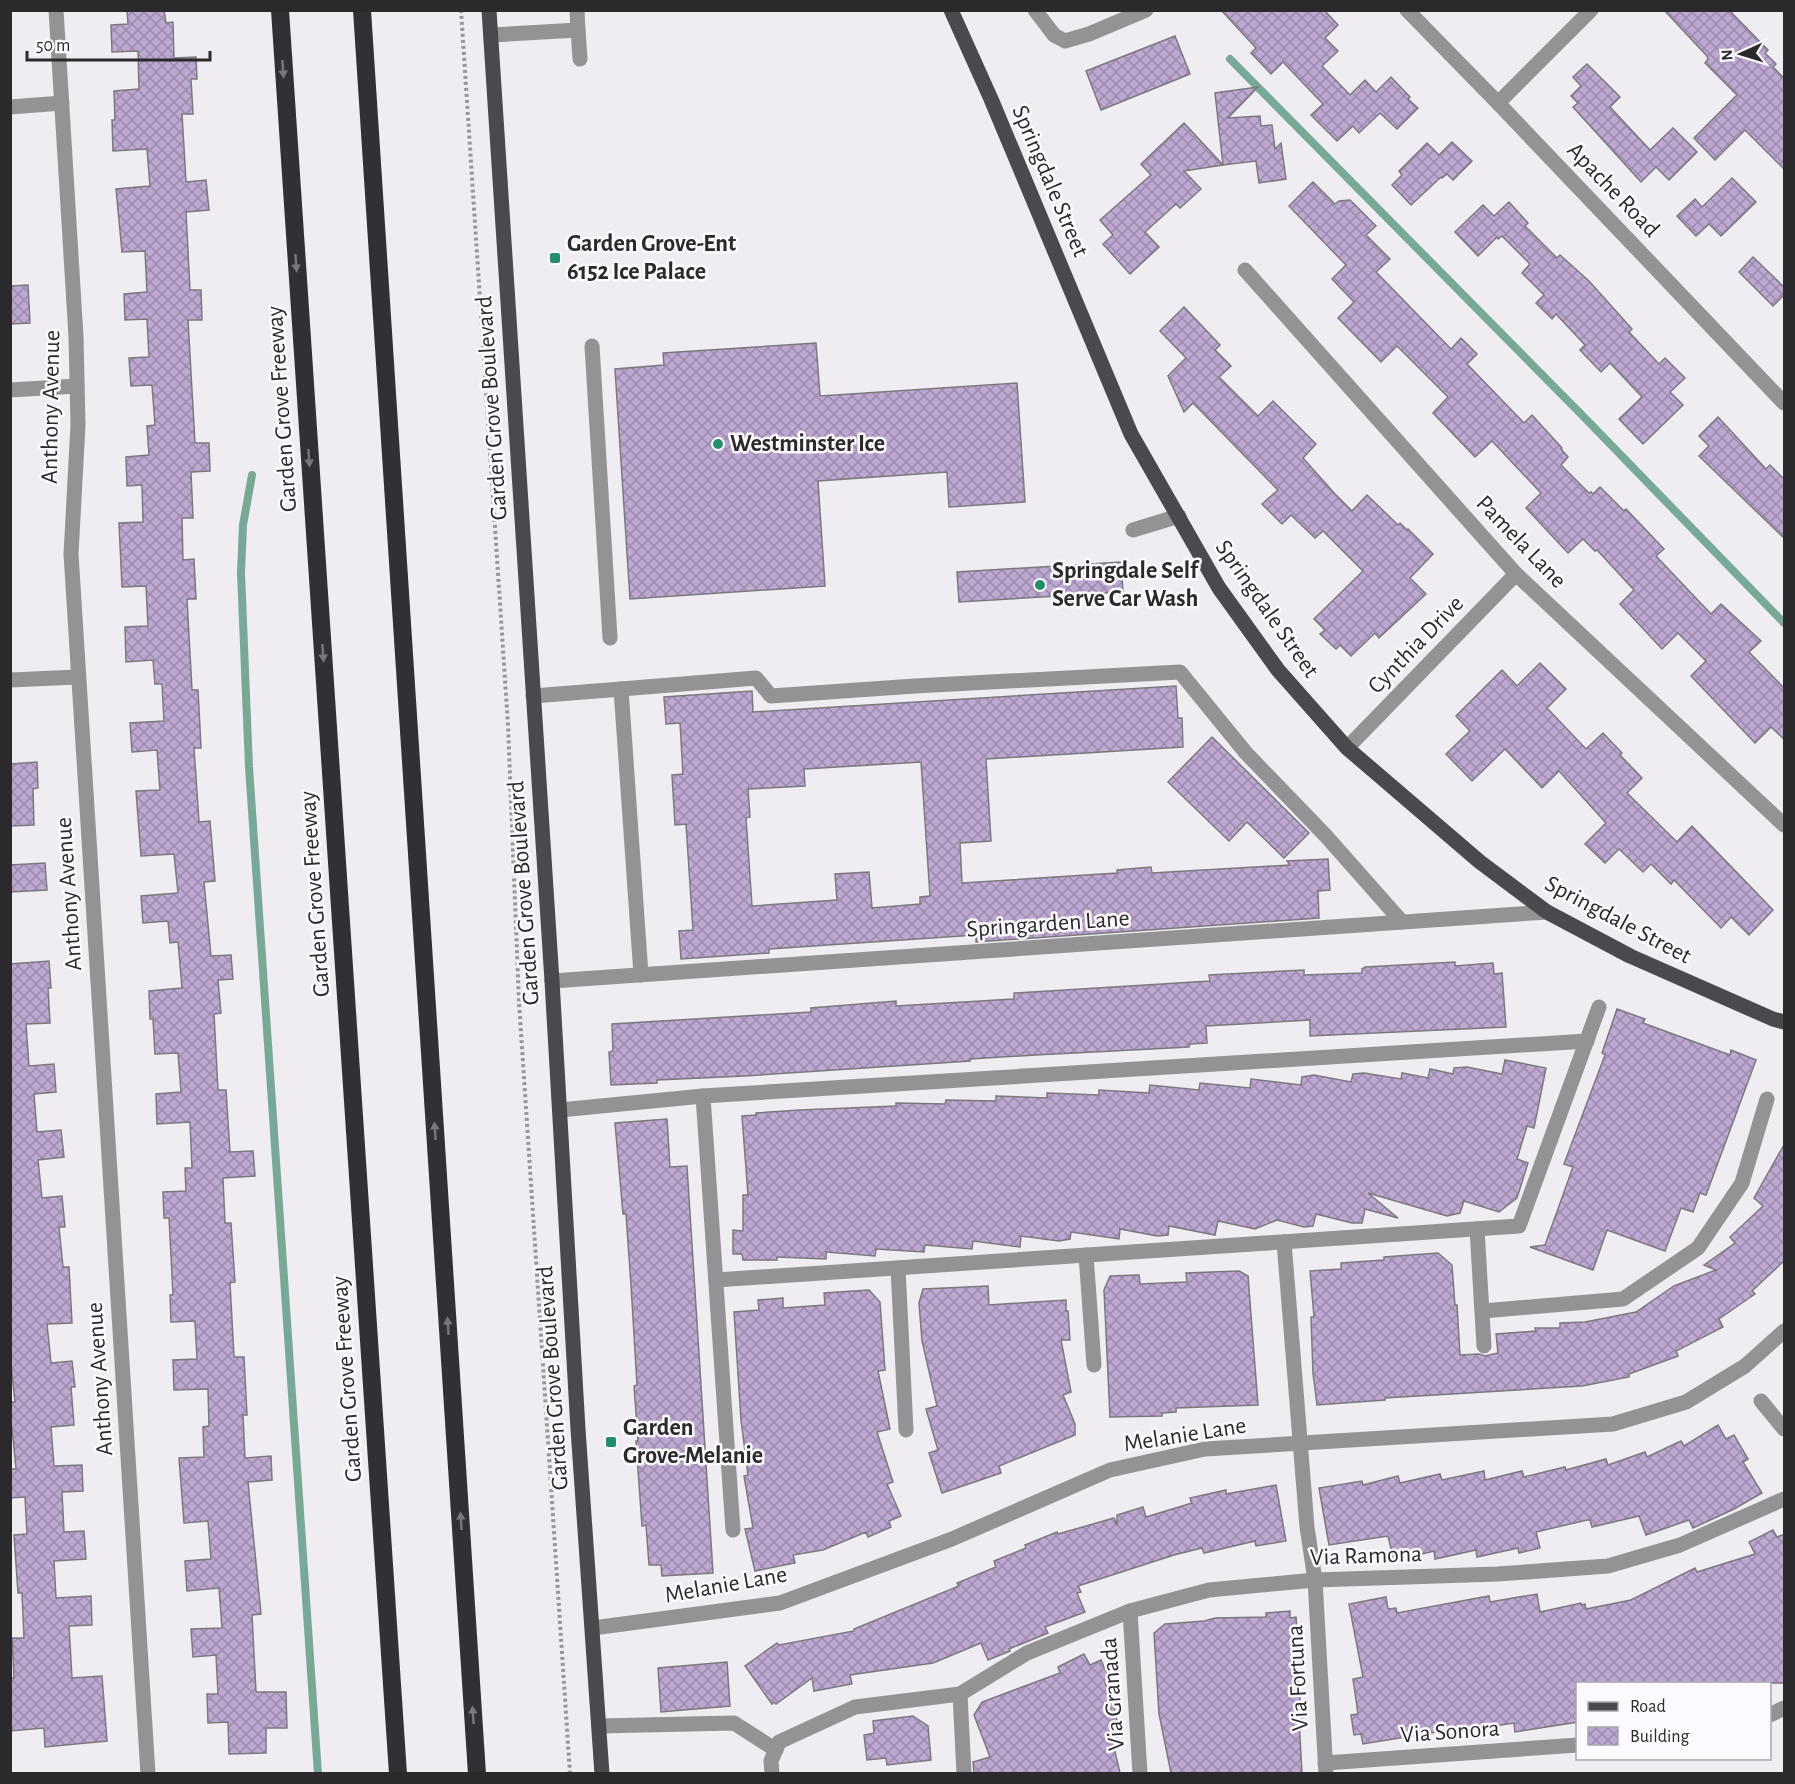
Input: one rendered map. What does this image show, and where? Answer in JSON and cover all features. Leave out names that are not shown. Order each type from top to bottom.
[{"type":"highway","name":"Garden Grove Freeway","points":[[280,10],[398,1773]]},
{"type":"highway","points":[[362,10],[477,1773]]},
{"type":"main road","name":"Garden Grove Boulevard","points":[[489,10],[552,981],[578,1430],[602,1773]]},
{"type":"main road","name":"Springdale Street","points":[[951,10],[1131,434],[1220,588],[1278,670],[1347,748],[1480,862],[1546,912],[1630,956],[1773,1019],[1785,1022]]},
{"type":"street","name":"Anthony Avenue","points":[[56,10],[76,337],[78,425],[71,554],[148,1773]]},
{"type":"street","points":[[577,10],[580,59]]},
{"type":"street","points":[[1035,10],[1054,35],[1065,41],[1089,34],[1146,10]]},
{"type":"street","name":"Apache Road","points":[[1407,10],[1785,403]]},
{"type":"street","points":[[1498,103],[1591,10]]},
{"type":"street","points":[[490,35],[578,30]]},
{"type":"street","points":[[10,107],[62,103]]},
{"type":"street","name":"Pamela Lane","points":[[1245,270],[1516,574],[1785,825]]},
{"type":"street","points":[[592,346],[610,638]]},
{"type":"street","points":[[10,390],[77,386]]},
{"type":"street","points":[[1133,530],[1179,516]]},
{"type":"street","name":"Cynthia Drive","points":[[1347,748],[1516,574]]},
{"type":"street","points":[[533,696],[756,678],[771,696],[927,685],[1180,672],[1246,753],[1326,836],[1402,922]]},
{"type":"street","points":[[10,680],[78,676]]},
{"type":"street","points":[[621,689],[641,975]]},
{"type":"street","name":"Springarden Lane","points":[[552,981],[1546,912]]},
{"type":"street","points":[[716,1280],[1519,1226],[1599,1007]]},
{"type":"street","points":[[560,1110],[703,1096],[1587,1041]]},
{"type":"street","points":[[703,1096],[732,1530]]},
{"type":"street","points":[[1483,1311],[1623,1299],[1698,1248],[1742,1183],[1767,1099]]},
{"type":"street","points":[[1477,1229],[1484,1346]]},
{"type":"street","name":"Via Fortuna","points":[[1284,1242],[1307,1527],[1315,1580],[1326,1768]]},
{"type":"street","points":[[1086,1256],[1095,1365]]},
{"type":"street","points":[[898,1268],[906,1430]]},
{"type":"street","name":"Melanie Lane","points":[[593,1628],[780,1604],[952,1539],[1110,1470],[1205,1449],[1613,1424],[1686,1402],[1745,1366],[1785,1331]]},
{"type":"street","points":[[1761,1401],[1785,1429]]},
{"type":"street","name":"Via Ramona","points":[[960,1694],[1027,1653],[1130,1611],[1209,1590],[1315,1580],[1498,1574],[1608,1566],[1680,1545],[1785,1498]]},
{"type":"street","name":"Via Granada","points":[[1130,1611],[1140,1773]]},
{"type":"street","points":[[771,1773],[771,1761],[779,1742],[855,1707],[960,1694],[964,1773]]},
{"type":"street","points":[[1771,1715],[1785,1708]]},
{"type":"street","points":[[599,1726],[734,1723],[776,1750]]},
{"type":"street","name":"Via Sonora","points":[[1326,1768],[1576,1745]]},
{"type":"path","points":[[461,10],[508,725],[519,1002],[570,1773]]},
{"type":"building","points":[[127,10],[164,10],[166,23],[173,22],[174,58],[196,57],[197,79],[191,79],[193,114],[182,114],[186,182],[206,180],[209,210],[186,212],[190,290],[201,290],[202,320],[188,320],[195,443],[209,443],[210,471],[191,472],[193,518],[182,518],[183,560],[194,559],[196,599],[187,599],[192,690],[198,690],[201,748],[194,748],[199,822],[210,821],[215,881],[204,882],[211,956],[231,955],[233,979],[218,980],[221,1013],[214,1014],[218,1090],[226,1090],[230,1152],[253,1151],[255,1176],[223,1178],[225,1223],[231,1223],[235,1282],[230,1283],[234,1357],[244,1357],[247,1415],[243,1415],[245,1458],[271,1456],[272,1480],[248,1482],[261,1614],[252,1615],[256,1692],[286,1692],[287,1728],[266,1728],[266,1753],[229,1754],[228,1722],[208,1723],[207,1694],[218,1694],[216,1655],[193,1657],[191,1629],[222,1628],[219,1588],[187,1591],[185,1561],[211,1559],[208,1521],[184,1523],[179,1458],[204,1457],[203,1427],[209,1426],[208,1389],[174,1390],[173,1360],[197,1359],[195,1321],[171,1322],[170,1295],[173,1295],[169,1218],[164,1218],[163,1192],[186,1191],[185,1168],[192,1168],[190,1122],[157,1124],[156,1094],[181,1092],[178,1053],[155,1054],[149,991],[182,988],[178,942],[170,943],[168,921],[143,923],[141,896],[178,893],[174,854],[141,856],[136,791],[160,790],[157,750],[132,752],[130,723],[164,721],[162,684],[155,684],[153,660],[126,662],[125,627],[148,626],[146,586],[122,587],[119,523],[143,522],[142,485],[127,486],[126,457],[149,455],[147,426],[155,425],[152,385],[131,386],[129,358],[149,357],[147,319],[125,320],[124,294],[147,292],[145,251],[122,252],[116,189],[150,186],[147,149],[113,151],[114,91],[139,89],[138,51],[112,52],[111,25],[128,24]]},
{"type":"building","points":[[1221,10],[1324,10],[1338,25],[1325,38],[1338,51],[1322,66],[1350,95],[1365,80],[1376,92],[1391,77],[1418,108],[1397,129],[1380,113],[1359,133],[1353,126],[1337,141],[1311,115],[1323,104],[1283,62],[1271,74],[1251,53],[1256,48]]},
{"type":"building","points":[[1664,10],[1729,10],[1768,50],[1765,53],[1776,64],[1773,67],[1785,79],[1785,170],[1745,130],[1715,160],[1694,138],[1737,95],[1705,63],[1707,56]]},
{"type":"building","points":[[1175,36],[1190,74],[1101,110],[1086,71]]},
{"type":"building","points":[[1587,64],[1620,97],[1610,107],[1650,150],[1673,128],[1697,152],[1669,180],[1656,167],[1641,182],[1573,107],[1578,103],[1571,96],[1581,86],[1573,77]]},
{"type":"building","points":[[1258,87],[1228,118],[1260,116],[1261,126],[1272,125],[1275,149],[1281,143],[1286,179],[1259,183],[1256,161],[1223,165],[1215,93]]},
{"type":"building","points":[[1184,123],[1223,165],[1184,171],[1201,189],[1180,208],[1176,204],[1145,232],[1159,247],[1130,274],[1103,244],[1113,235],[1100,220],[1151,175],[1141,164]]},
{"type":"building","points":[[1452,142],[1472,161],[1453,180],[1447,174],[1441,177],[1411,205],[1392,185],[1402,175],[1399,171],[1427,143],[1439,155]]},
{"type":"building","points":[[1732,178],[1756,202],[1721,236],[1709,224],[1696,236],[1677,216],[1695,199],[1702,207]]},
{"type":"building","points":[[1313,182],[1335,204],[1339,201],[1350,200],[1376,226],[1366,235],[1390,259],[1376,272],[1451,349],[1461,338],[1477,354],[1467,364],[1524,423],[1532,415],[1568,457],[1561,465],[1589,493],[1593,494],[1600,487],[1624,511],[1626,509],[1664,549],[1656,556],[1711,614],[1721,604],[1761,641],[1749,652],[1785,689],[1785,740],[1771,727],[1755,743],[1691,676],[1706,661],[1678,633],[1662,649],[1620,604],[1634,590],[1597,550],[1595,551],[1583,539],[1568,553],[1526,508],[1541,493],[1492,441],[1475,457],[1433,413],[1448,397],[1397,346],[1381,362],[1338,318],[1354,302],[1332,279],[1346,265],[1289,206]]},
{"type":"building","points":[[1509,202],[1528,223],[1525,226],[1557,258],[1560,255],[1589,281],[1632,329],[1629,332],[1659,364],[1665,358],[1685,378],[1670,392],[1683,405],[1643,444],[1619,419],[1642,397],[1610,363],[1601,372],[1580,350],[1585,345],[1556,314],[1552,319],[1536,303],[1544,295],[1522,273],[1530,264],[1502,236],[1498,239],[1497,237],[1478,256],[1455,232],[1483,205],[1494,216]]},
{"type":"building","points":[[1753,257],[1785,288],[1785,294],[1773,306],[1739,272]]},
{"type":"building","points":[[28,285],[30,323],[10,324],[10,286]]},
{"type":"building","points":[[1184,307],[1220,345],[1215,350],[1231,366],[1219,377],[1258,416],[1273,401],[1316,444],[1303,458],[1352,511],[1367,495],[1398,525],[1400,523],[1408,529],[1433,554],[1410,578],[1426,594],[1379,638],[1375,633],[1351,656],[1340,645],[1336,649],[1320,634],[1325,630],[1314,619],[1363,571],[1323,531],[1315,538],[1291,515],[1282,524],[1262,504],[1278,490],[1193,403],[1184,412],[1168,376],[1186,358],[1160,331]]},
{"type":"building","name":"Westminster Ice","points":[[816,343],[820,396],[1017,383],[1025,502],[949,507],[947,472],[818,481],[825,586],[630,599],[615,369],[664,365],[663,353]]},
{"type":"building","points":[[1718,417],[1766,469],[1770,465],[1785,480],[1785,539],[1699,456],[1709,446],[1699,436]]},
{"type":"building","name":"Springdale Self Serve Car Wash","points":[[1121,562],[1123,592],[959,602],[957,572]]},
{"type":"building","points":[[1540,663],[1566,689],[1547,708],[1586,749],[1603,733],[1642,778],[1627,793],[1677,842],[1692,826],[1773,910],[1749,935],[1731,917],[1721,928],[1674,880],[1671,884],[1651,864],[1643,872],[1619,849],[1605,863],[1585,844],[1606,823],[1559,771],[1542,788],[1505,749],[1472,781],[1446,754],[1470,731],[1456,716],[1502,670],[1517,686]]},
{"type":"building","points":[[1176,686],[1178,718],[1182,718],[1183,747],[986,759],[991,841],[960,843],[962,883],[1117,873],[1117,870],[1151,867],[1152,873],[1290,865],[1287,861],[1328,859],[1330,890],[1318,891],[1319,918],[976,942],[976,935],[769,949],[769,953],[681,959],[679,931],[693,930],[686,824],[675,825],[672,775],[683,774],[680,723],[666,724],[664,697],[752,691],[753,712]],"holes":[[[921,762],[930,896],[920,897],[920,904],[872,908],[869,872],[835,874],[837,900],[752,906],[746,818],[750,817],[748,789],[805,786],[804,769]]]},
{"type":"building","points":[[1212,737],[1309,833],[1284,858],[1247,822],[1229,841],[1168,782]]},
{"type":"building","points":[[37,762],[38,788],[33,789],[34,825],[10,826],[10,764]]},
{"type":"building","points":[[45,863],[47,890],[10,892],[10,865]]},
{"type":"building","points":[[49,961],[50,1023],[26,1024],[29,1066],[54,1064],[56,1092],[34,1094],[37,1132],[61,1130],[64,1157],[38,1160],[42,1198],[62,1196],[65,1227],[59,1227],[63,1267],[69,1267],[72,1323],[47,1324],[51,1363],[72,1361],[75,1387],[71,1387],[74,1425],[51,1427],[54,1466],[82,1465],[83,1491],[62,1492],[64,1532],[84,1531],[86,1559],[54,1561],[56,1598],[91,1596],[92,1625],[69,1626],[72,1678],[102,1676],[107,1741],[45,1747],[44,1728],[10,1731],[10,1678],[14,1678],[12,1638],[24,1638],[22,1593],[18,1593],[14,1535],[27,1534],[25,1497],[10,1498],[10,1469],[16,1469],[12,1428],[10,1428],[10,1402],[15,1402],[10,1355],[10,964]]},
{"type":"building","points":[[1455,962],[1455,966],[1493,963],[1494,974],[1502,973],[1506,1027],[1310,1036],[1310,1020],[1206,1026],[1207,1043],[1190,1044],[1189,1047],[970,1059],[970,1061],[657,1080],[657,1083],[611,1085],[609,1052],[613,1051],[612,1024],[811,1012],[811,1008],[896,1001],[896,1006],[1014,999],[1014,993],[1210,981],[1209,975],[1304,970],[1304,975],[1362,973],[1365,967]]},
{"type":"building","points":[[1617,1009],[1645,1019],[1643,1023],[1730,1055],[1731,1050],[1756,1060],[1706,1195],[1700,1193],[1693,1212],[1681,1208],[1665,1251],[1607,1230],[1593,1270],[1530,1247],[1545,1245],[1573,1167],[1564,1164],[1605,1055],[1602,1053]]},
{"type":"building","points":[[1505,1060],[1546,1068],[1534,1128],[1527,1126],[1517,1159],[1528,1163],[1517,1198],[1499,1212],[1464,1201],[1460,1213],[1447,1216],[1368,1193],[1398,1218],[1365,1209],[1362,1223],[1352,1223],[1316,1214],[1313,1226],[1304,1227],[1277,1220],[1255,1229],[1218,1221],[1215,1235],[1169,1226],[1168,1235],[1157,1236],[1120,1229],[1119,1239],[1071,1232],[1070,1239],[1059,1241],[1021,1236],[1020,1247],[973,1241],[972,1249],[925,1245],[924,1252],[876,1249],[875,1256],[826,1252],[826,1259],[777,1257],[777,1260],[743,1260],[742,1254],[733,1254],[733,1230],[743,1231],[743,1195],[748,1195],[742,1116],[800,1110],[896,1106],[896,1103],[945,1104],[946,1100],[996,1101],[996,1096],[1047,1098],[1047,1093],[1099,1095],[1099,1090],[1149,1093],[1150,1085],[1199,1090],[1200,1083],[1250,1088],[1251,1079],[1301,1085],[1302,1077],[1314,1075],[1351,1082],[1353,1074],[1364,1073],[1401,1079],[1402,1073],[1428,1078],[1430,1069],[1453,1074],[1454,1068],[1467,1067],[1502,1074]]},
{"type":"building","points":[[667,1119],[670,1167],[687,1166],[713,1573],[662,1576],[661,1565],[649,1565],[646,1525],[642,1526],[636,1441],[638,1441],[634,1386],[637,1385],[631,1285],[626,1214],[623,1214],[615,1123]]},
{"type":"building","points":[[1785,1143],[1785,1260],[1752,1291],[1755,1294],[1719,1319],[1723,1327],[1676,1351],[1678,1356],[1629,1374],[1629,1377],[1582,1386],[1385,1398],[1385,1400],[1317,1405],[1313,1373],[1311,1317],[1314,1317],[1310,1271],[1341,1269],[1341,1263],[1438,1253],[1452,1265],[1460,1355],[1485,1356],[1498,1353],[1496,1334],[1536,1331],[1535,1328],[1560,1328],[1560,1323],[1585,1322],[1636,1312],[1674,1286],[1716,1270],[1704,1265],[1735,1243],[1730,1237],[1763,1206],[1754,1198]]},
{"type":"building","points":[[1239,1271],[1248,1276],[1258,1405],[1176,1408],[1176,1412],[1162,1413],[1162,1416],[1110,1417],[1104,1290],[1110,1276],[1139,1275],[1140,1284],[1187,1282],[1186,1273]]},
{"type":"building","points":[[988,1286],[989,1305],[1066,1300],[1070,1340],[1061,1340],[1071,1392],[1063,1395],[1075,1424],[1075,1435],[999,1466],[1001,1473],[942,1493],[929,1453],[938,1450],[926,1409],[937,1406],[922,1341],[919,1303],[923,1289]]},
{"type":"building","points":[[869,1290],[880,1302],[885,1370],[878,1371],[890,1429],[877,1432],[893,1482],[887,1484],[901,1516],[889,1521],[891,1527],[868,1537],[866,1532],[823,1550],[793,1555],[795,1563],[755,1571],[745,1529],[753,1528],[744,1476],[748,1475],[741,1420],[734,1312],[759,1310],[758,1300],[783,1298],[783,1308],[825,1305],[824,1293]]},
{"type":"building","points":[[1718,1425],[1726,1439],[1734,1435],[1748,1459],[1743,1462],[1762,1493],[1693,1528],[1689,1520],[1646,1535],[1639,1516],[1592,1527],[1590,1520],[1587,1520],[1536,1532],[1540,1548],[1519,1553],[1518,1548],[1477,1557],[1476,1550],[1435,1559],[1434,1551],[1394,1561],[1388,1536],[1329,1545],[1319,1488],[1362,1481],[1363,1485],[1398,1476],[1400,1483],[1440,1474],[1442,1480],[1484,1471],[1485,1480],[1522,1471],[1524,1477],[1565,1467],[1566,1470],[1606,1459],[1608,1465],[1645,1452],[1647,1457],[1681,1441],[1684,1446]]},
{"type":"building","points":[[1276,1485],[1286,1541],[1256,1546],[1255,1541],[1204,1553],[1202,1548],[1078,1586],[1081,1592],[1077,1593],[1085,1612],[1045,1627],[1048,1633],[988,1660],[981,1643],[933,1663],[850,1675],[852,1684],[814,1691],[812,1678],[776,1704],[774,1702],[772,1704],[745,1666],[777,1643],[779,1645],[854,1631],[854,1629],[959,1586],[957,1583],[996,1567],[994,1561],[1057,1532],[1058,1534],[1114,1518],[1117,1525],[1117,1515],[1143,1507],[1146,1517],[1192,1503],[1190,1498],[1226,1490],[1226,1494]]},
{"type":"building","points":[[1773,1530],[1777,1537],[1785,1534],[1785,1683],[1576,1682],[1576,1722],[1515,1732],[1514,1723],[1469,1730],[1468,1727],[1363,1744],[1361,1734],[1354,1735],[1351,1715],[1358,1714],[1353,1679],[1363,1677],[1349,1604],[1386,1597],[1388,1609],[1396,1608],[1397,1613],[1489,1596],[1490,1602],[1537,1594],[1540,1612],[1581,1603],[1585,1604],[1586,1609],[1631,1600],[1695,1568],[1697,1572],[1755,1554],[1749,1542]]},
{"type":"building","points":[[1290,1611],[1290,1618],[1296,1617],[1299,1658],[1296,1659],[1302,1720],[1299,1720],[1302,1773],[1171,1773],[1159,1714],[1154,1633],[1165,1624],[1215,1618],[1266,1617],[1266,1613]]},
{"type":"building","points":[[1084,1654],[1090,1665],[1101,1660],[1110,1680],[1105,1683],[1112,1697],[1120,1736],[1112,1739],[1120,1773],[974,1773],[973,1762],[990,1757],[974,1715],[982,1702],[1060,1673],[1058,1667]]},
{"type":"building","points":[[727,1662],[730,1706],[661,1712],[658,1668]]},
{"type":"building","points":[[913,1716],[928,1726],[931,1760],[887,1765],[886,1758],[867,1760],[864,1735],[874,1733],[873,1721]]},
{"type":"waterway","points":[[1230,59],[1784,623]]},
{"type":"waterway","points":[[252,475],[243,525],[241,573],[249,767],[318,1774]]},
{"type":"place","name":"Garden Grove-Ent 6152 Ice Palace","points":[[555,258]]},
{"type":"place","name":"Westminster Ice","points":[[718,444]]},
{"type":"place","name":"Springdale Self Serve Car Wash","points":[[1040,585]]},
{"type":"place","name":"Garden Grove-Melanie","points":[[611,1442]]}]
